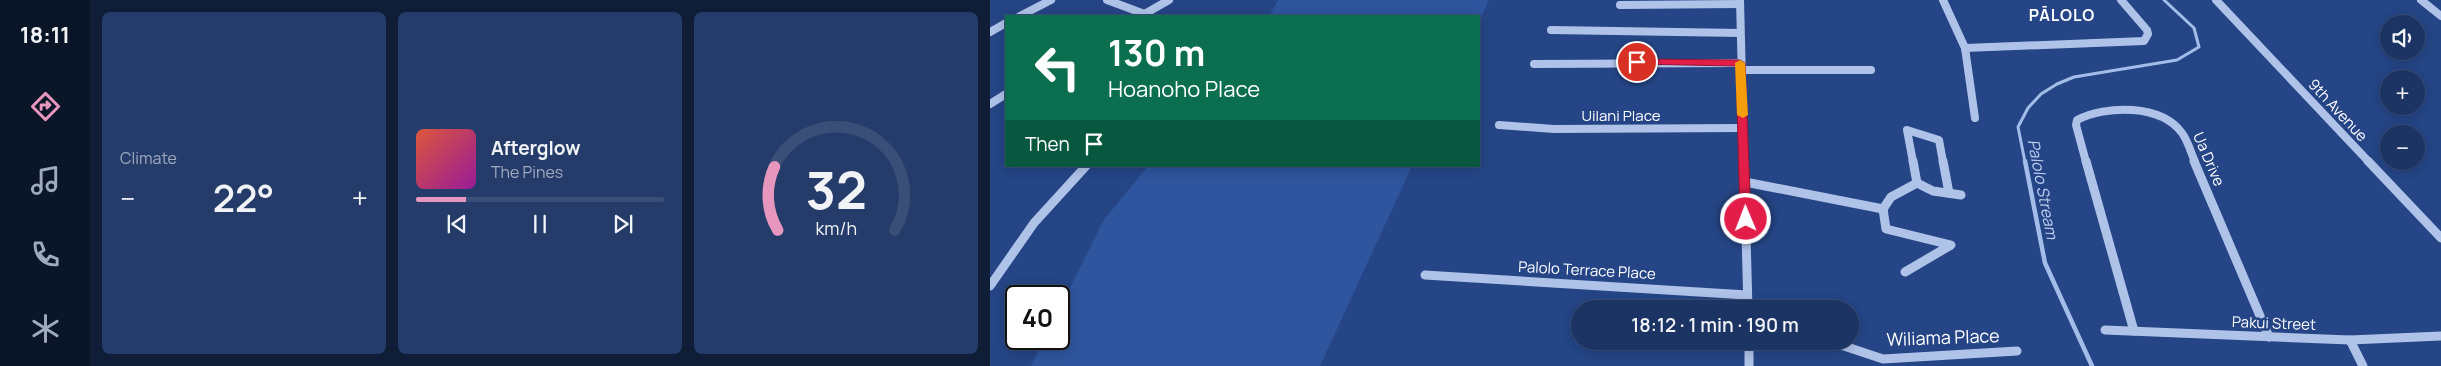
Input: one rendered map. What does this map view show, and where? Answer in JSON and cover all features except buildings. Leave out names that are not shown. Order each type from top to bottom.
[{"type":"street","points":[[1022,15],[1050,0]]},
{"type":"street","points":[[1107,0],[1146,15],[1169,0]]},
{"type":"street","points":[[1943,0],[1965,48],[1975,118]]},
{"type":"street","points":[[1965,48],[2144,41],[2148,34],[2147,30],[2121,0]]},
{"type":"street","name":"9th Avenue","points":[[2216,0],[2441,238]]},
{"type":"street","points":[[2421,0],[2441,16]]},
{"type":"street","points":[[1620,5],[1740,2],[1748,300]]},
{"type":"street","points":[[990,32],[1005,24]]},
{"type":"street","points":[[1551,30],[1584,32],[1740,32]]},
{"type":"street","points":[[1534,64],[1871,70]]},
{"type":"street","points":[[990,104],[1005,95]]},
{"type":"street","name":"Ua Drive","points":[[2134,332],[2076,125],[2078,120],[2083,117],[2133,110],[2153,113],[2169,120],[2183,134],[2269,337]]},
{"type":"street","name":"Uilani Place","points":[[1499,125],[1554,129],[1743,128]]},
{"type":"street","points":[[1917,183],[1907,130],[1939,140],[1949,193]]},
{"type":"street","points":[[990,286],[1022,234],[1051,199],[1085,167]]},
{"type":"street","points":[[1745,182],[1884,209]]},
{"type":"street","points":[[1905,272],[1952,244],[1886,229],[1884,209],[1891,197],[1917,183]]},
{"type":"street","points":[[1917,183],[1933,191],[1961,195]]},
{"type":"street","name":"Palolo Terrace Place","points":[[1425,275],[1748,295]]},
{"type":"street","name":"Pakui Street","points":[[2105,330],[2350,340],[2441,336]]},
{"type":"street","points":[[2350,340],[2363,366]]},
{"type":"street","points":[[1749,350],[1750,366]]},
{"type":"street","name":"Wiliama Place","points":[[1856,350],[1883,359],[2017,351]]},
{"type":"shaded area","points":[[1278,0],[1489,0],[1480,20],[1480,15],[1270,15]]},
{"type":"shaded area","points":[[1147,167],[1412,167],[1320,366],[1031,366],[1039,350],[1070,350],[1070,288],[1103,221]]},
{"type":"waterway","name":"Palolo Stream","points":[[2025,162],[2018,127],[2028,108],[2041,94],[2057,84],[2074,77],[2177,60],[2199,47],[2194,28],[2164,0]]},
{"type":"waterway","name":"Palolo Stream","points":[[2025,161],[2045,263],[2092,366]]},
{"type":"slow traffic","points":[[1740,63],[1743,115]]},
{"type":"district","name":"PĀLOLO","points":[[2062,15]]},
{"type":"route","points":[[1637,62],[1740,63],[1746,219]]}]
